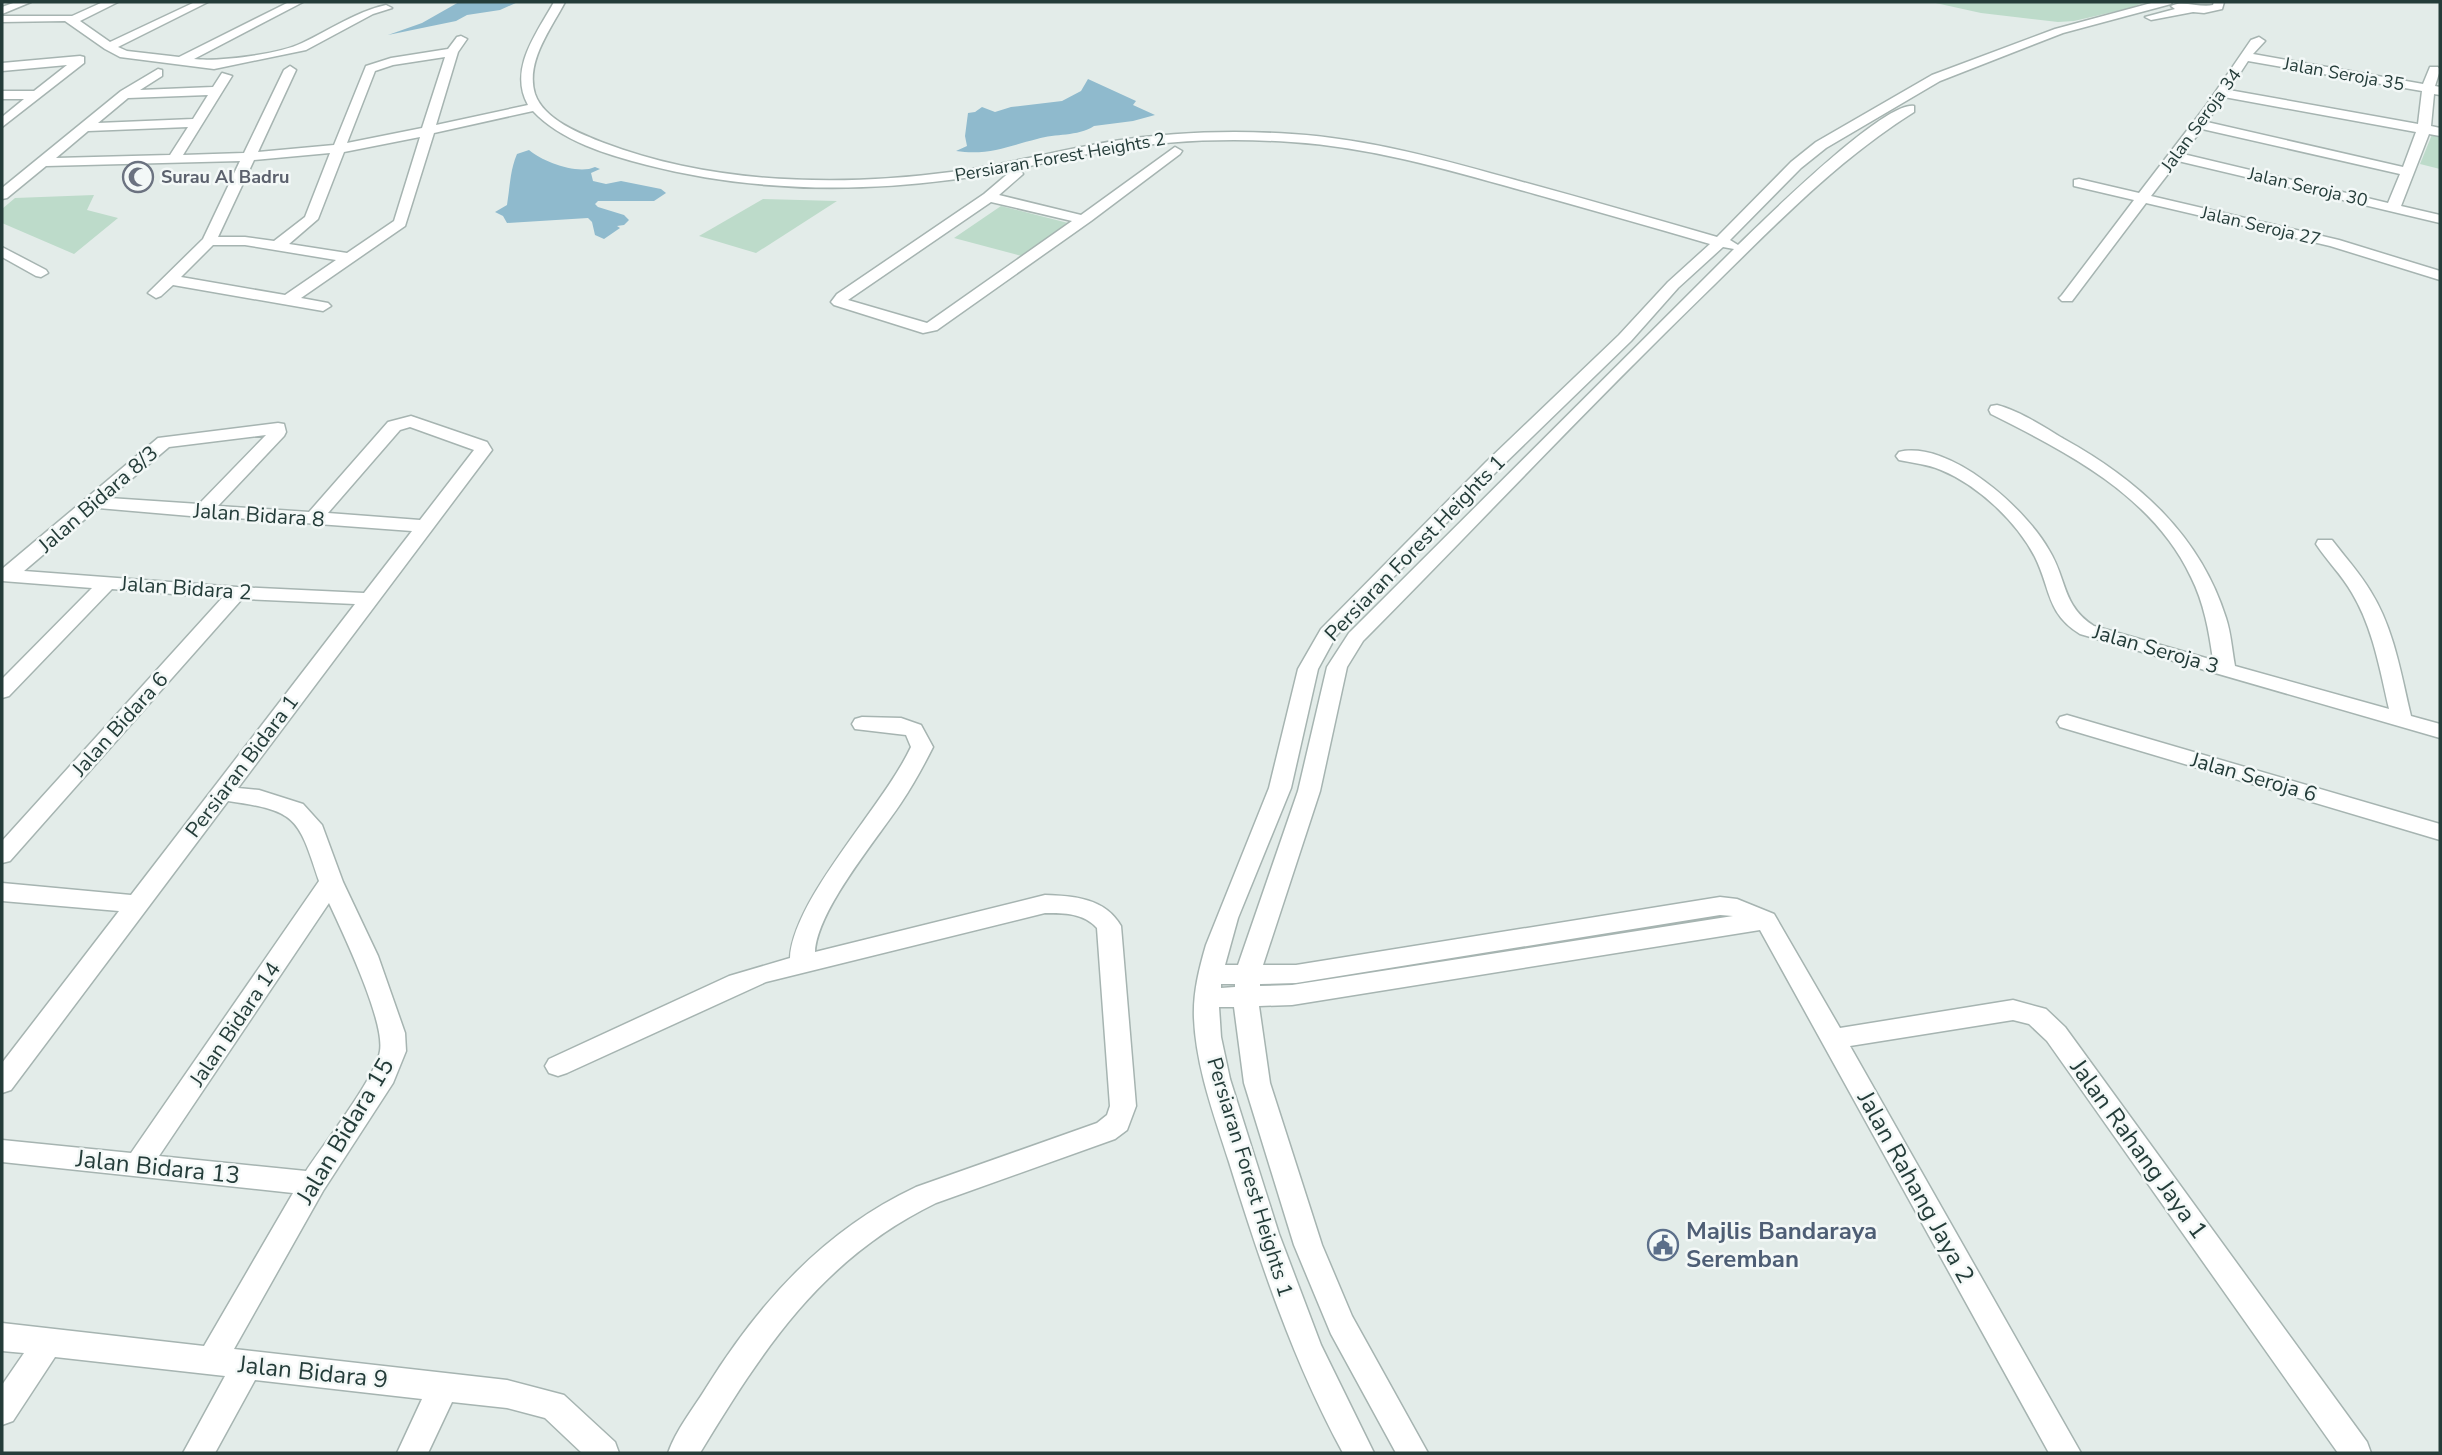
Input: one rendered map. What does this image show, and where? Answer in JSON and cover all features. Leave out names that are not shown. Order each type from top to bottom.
[{"type":"street","points":[[2,11],[25,2]]},
{"type":"street","points":[[72,20],[112,2]]},
{"type":"street","points":[[109,47],[203,2]]},
{"type":"street","points":[[179,62],[294,4],[305,2]]},
{"type":"street","points":[[43,162],[250,157],[341,148],[383,142],[477,117],[536,107],[528,94],[527,69],[533,51],[559,2]]},
{"type":"street","points":[[2167,2],[2190,9]]},
{"type":"street","name":"Persiaran Forest Heights 1","points":[[1359,1453],[1312,1363],[1279,1281],[1228,1119],[1212,1051],[1209,986],[1224,929],[1280,788],[1308,669],[1328,633],[1492,466],[1625,338],[1748,211],[1821,145],[1855,123],[1951,71],[2059,31],[2167,2]]},
{"type":"street","name":"Persiaran Forest Heights 1","points":[[1413,1453],[1341,1324],[1308,1245],[1257,1083],[1249,1038],[1247,987],[1256,943],[1309,791],[1337,667],[1350,644],[1677,311],[1766,224],[1856,144],[1887,122],[1972,74],[2062,39],[2190,9],[2215,8],[2219,2]]},
{"type":"street","points":[[2,19],[60,17],[72,20],[109,47],[136,57],[226,64],[288,53],[362,16],[392,5]]},
{"type":"street","points":[[288,300],[400,223],[452,52],[461,39]]},
{"type":"street","name":"Jalan Seroja 34","points":[[2067,298],[2222,93],[2255,42],[2259,41]]},
{"type":"street","points":[[277,246],[311,219],[370,69],[382,64],[452,52]]},
{"type":"street","name":"Jalan Seroja 35","points":[[2247,57],[2434,90]]},
{"type":"street","points":[[2,66],[80,60],[2,123]]},
{"type":"street","points":[[156,293],[209,241],[290,70]]},
{"type":"street","points":[[2393,208],[2424,129],[2434,90],[2434,70]]},
{"type":"street","points":[[2,195],[125,94],[158,73]]},
{"type":"street","points":[[175,158],[226,76]]},
{"type":"street","points":[[125,94],[215,91]]},
{"type":"street","points":[[2222,93],[2440,132]]},
{"type":"street","points":[[2,95],[37,94]]},
{"type":"street","name":"Persiaran Forest Heights 2","points":[[536,107],[575,135],[603,149],[693,170],[798,181],[856,182],[951,176],[1135,142],[1197,136],[1248,136],[1349,143],[1423,158],[1743,248]]},
{"type":"street","points":[[87,127],[196,122]]},
{"type":"street","points":[[2199,124],[2408,172]]},
{"type":"street","points":[[1135,142],[1155,164]]},
{"type":"street","points":[[1016,174],[989,197],[842,297],[839,302],[923,328],[931,327],[1083,220],[1175,151]]},
{"type":"street","name":"Jalan Seroja 30","points":[[2175,156],[2440,219]]},
{"type":"street","name":"Jalan Seroja 27","points":[[2079,183],[2334,243],[2440,276]]},
{"type":"street","points":[[989,197],[1083,220]]},
{"type":"street","points":[[1660,225],[1712,226],[1730,221],[1748,211]]},
{"type":"street","points":[[1660,225],[1687,240],[1694,252],[1687,272]]},
{"type":"street","points":[[209,241],[245,241],[351,258]]},
{"type":"street","points":[[2,251],[41,273]]},
{"type":"street","points":[[171,280],[323,306]]},
{"type":"street","points":[[1997,410],[2055,439],[2091,461],[2145,503],[2179,539],[2203,577],[2215,607],[2225,668]]},
{"type":"street","name":"Persiaran Bidara 1","points":[[2,1082],[483,450],[481,446],[411,421],[401,422],[394,426],[313,519]]},
{"type":"street","name":"Jalan Bidara 8/3","points":[[4,575],[164,442],[278,428],[278,432],[202,512]]},
{"type":"street","name":"Jalan Seroja 3","points":[[1905,456],[1952,468],[2006,508],[2029,533],[2044,555],[2064,614],[2073,623],[2087,630],[2440,731]]},
{"type":"street","name":"Jalan Bidara 8","points":[[94,502],[202,512],[425,526]]},
{"type":"street","points":[[2325,544],[2364,596],[2374,618],[2383,643],[2401,719]]},
{"type":"street","name":"Jalan Bidara 2","points":[[4,575],[237,593],[369,599]]},
{"type":"street","points":[[2,691],[107,583]]},
{"type":"street","name":"Jalan Bidara 6","points":[[2,855],[237,593]]},
{"type":"street","name":"Jalan Seroja 6","points":[[2067,722],[2440,832]]},
{"type":"street","points":[[802,965],[800,957],[811,925],[841,873],[889,804],[922,747],[914,730],[901,725],[862,724]]},
{"type":"street","name":"Jalan Bidara 15","points":[[212,1360],[313,1183],[384,1076],[393,1051],[392,1033],[366,956],[331,882],[314,831],[295,810],[259,798],[222,793]]},
{"type":"street","name":"Jalan Bidara 14","points":[[138,1165],[331,882]]},
{"type":"street","points":[[2,892],[137,904]]},
{"type":"street","points":[[558,1066],[738,983],[802,965],[1045,904],[1084,906],[1094,910],[1109,926],[1123,1106],[1118,1122],[1106,1131],[925,1195],[852,1240],[808,1279],[766,1326],[745,1353],[683,1453]]},
{"type":"street","name":"Jalan Rahang Jaya 2","points":[[1287,985],[1766,920],[2066,1453]]},
{"type":"street","points":[[1256,943],[1280,970],[1287,985]]},
{"type":"street","points":[[1209,986],[1287,985]]},
{"type":"street","points":[[1249,1038],[1264,1012],[1287,985]]},
{"type":"street","name":"Jalan Rahang Jaya 1","points":[[1833,1039],[2013,1010],[2037,1016],[2056,1034],[2356,1453]]},
{"type":"street","name":"Jalan Bidara 13","points":[[2,1151],[313,1183]]},
{"type":"street","name":"Jalan Bidara 9","points":[[2,1337],[507,1394],[553,1405],[604,1453]]},
{"type":"street","points":[[2,1411],[48,1342]]},
{"type":"street","points":[[198,1453],[248,1364]]},
{"type":"street","points":[[412,1453],[444,1386]]},
{"type":"green space","points":[[1931,2],[2145,2],[2074,21],[2058,22],[1981,13]]},
{"type":"green space","points":[[2433,132],[2440,133],[2440,169],[2420,164]]},
{"type":"green space","points":[[94,195],[87,210],[118,218],[74,254],[2,223],[2,209],[15,198]]},
{"type":"green space","points":[[763,199],[837,201],[756,253],[699,236]]},
{"type":"green space","points":[[1001,206],[1076,225],[1029,258],[954,238]]},
{"type":"water","points":[[459,2],[518,2],[500,10],[467,15],[456,21],[388,35],[422,23]]},
{"type":"water","points":[[1088,79],[1136,101],[1133,105],[1155,115],[1094,126],[1081,132],[1044,137],[988,151],[956,151],[967,146],[965,136],[968,113],[982,107],[995,112],[1011,107],[1062,101],[1081,91]]},
{"type":"water","points":[[529,150],[561,166],[600,169],[591,173],[593,181],[606,184],[621,181],[661,189],[666,193],[654,201],[598,201],[595,204],[598,207],[624,215],[629,220],[624,225],[617,226],[620,228],[604,239],[595,235],[592,222],[588,218],[507,223],[503,216],[495,212],[507,205],[517,154]]},
{"type":"place","name":"Surau Al Badru","points":[[138,177]]},
{"type":"place","name":"Majlis Bandaraya Seremban","points":[[1663,1245]]}]
